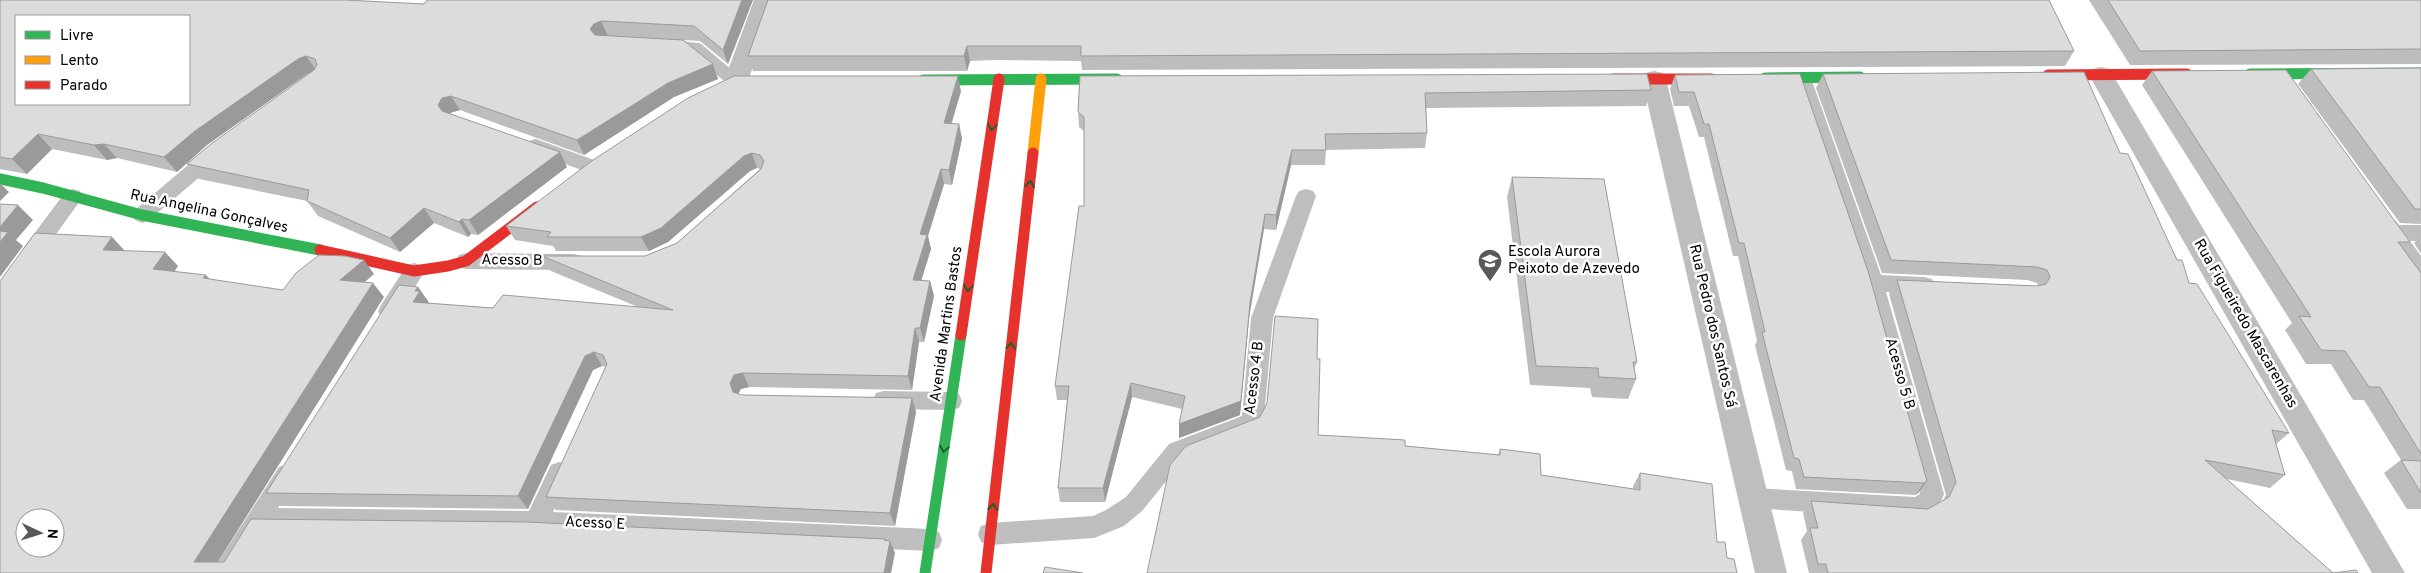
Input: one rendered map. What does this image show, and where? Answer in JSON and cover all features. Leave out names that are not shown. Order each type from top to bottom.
[{"type":"street","points":[[736,83],[765,0]]},
{"type":"street","points":[[2240,74],[2285,82],[2421,73]]},
{"type":"street","points":[[2041,75],[2200,74]]},
{"type":"street","name":"Rua Figueiredo Mascarenhas","points":[[2101,75],[2389,573]]},
{"type":"street","points":[[1753,78],[1872,77]]},
{"type":"street","name":"Avenida Martins Bastos","points":[[925,573],[999,79]]},
{"type":"street","points":[[986,573],[1042,79]]},
{"type":"street","points":[[911,80],[1133,79]]},
{"type":"street","points":[[1605,79],[1723,79]]},
{"type":"street","name":"Rua Pedro dos Santos Sá","points":[[1654,79],[1771,573]]},
{"type":"street","name":"Rua Angelina Gonçalves","points":[[0,179],[142,215],[326,251],[414,271]]},
{"type":"street","points":[[414,271],[448,266],[466,261],[543,201]]},
{"type":"lane","points":[[646,46],[694,47],[736,83]]},
{"type":"lane","name":"Acesso 5 B","points":[[1753,498],[1918,508],[1930,501],[1931,487],[1873,283],[1802,78]]},
{"type":"lane","points":[[515,139],[590,166]]},
{"type":"lane","points":[[142,215],[230,141]]},
{"type":"lane","points":[[18,272],[73,196]]},
{"type":"lane","name":"Acesso 4 B","points":[[990,534],[1094,527],[1114,518],[1134,504],[1177,451],[1250,423],[1253,417],[1262,318],[1306,196]]},
{"type":"lane","points":[[2376,209],[2421,272]]},
{"type":"lane","points":[[2393,233],[2421,233]]},
{"type":"lane","name":"Acesso B","points":[[466,261],[591,262]]},
{"type":"lane","points":[[378,328],[414,271]]},
{"type":"lane","points":[[1873,283],[1940,286]]},
{"type":"lane","points":[[864,400],[951,401]]},
{"type":"lane","points":[[536,522],[569,449]]},
{"type":"lane","points":[[223,573],[301,452]]},
{"type":"lane","name":"Acesso E","points":[[259,518],[536,522],[930,540]]},
{"type":"building","points":[[0,0],[345,0],[424,4],[427,0],[742,0],[723,50],[694,26],[601,21],[594,24],[590,29],[595,35],[683,40],[713,64],[668,83],[577,140],[451,96],[442,98],[438,105],[442,111],[560,152],[469,220],[462,219],[459,222],[424,208],[390,238],[307,201],[309,190],[187,164],[211,144],[314,70],[317,65],[315,59],[306,56],[298,59],[195,131],[164,157],[104,144],[94,145],[38,134],[12,159],[0,157]]},
{"type":"building","points":[[768,0],[2049,0],[2074,51],[1081,56],[1081,46],[967,46],[964,56],[748,56]]},
{"type":"building","points":[[2108,0],[2421,0],[2421,49],[2140,51]]},
{"type":"building","points":[[2421,68],[2421,209],[2415,209],[2311,69]]},
{"type":"building","points":[[2286,70],[2410,242],[2398,242],[2421,273],[2421,454],[2380,387],[2369,387],[2345,351],[2321,350],[2299,316],[2311,317],[2152,71]]},
{"type":"building","points":[[2084,72],[2120,153],[2128,154],[2177,260],[2182,260],[2189,283],[2197,284],[2289,433],[2272,430],[2285,475],[2205,460],[2333,573],[1828,573],[1826,564],[1818,564],[1810,528],[1818,528],[1811,501],[1928,509],[1949,497],[1956,482],[1897,280],[2037,286],[2046,284],[2050,277],[2047,270],[2037,267],[1891,260],[1823,74]]},
{"type":"building","points":[[1647,74],[1651,90],[1425,93],[1427,133],[1325,134],[1326,150],[1292,150],[1276,215],[1265,214],[1250,303],[1241,401],[1179,424],[1185,396],[1131,383],[1103,488],[1058,488],[1069,386],[1055,386],[1079,206],[1084,206],[1084,117],[1078,112],[1080,76]]},
{"type":"building","points":[[1800,74],[1868,271],[1927,481],[1924,483],[1804,477],[1799,459],[1794,458],[1762,332],[1765,332],[1744,243],[1739,243],[1709,124],[1704,124],[1694,92],[1679,92],[1675,75]]},
{"type":"building","points":[[734,76],[958,76],[944,123],[959,124],[949,170],[941,169],[920,234],[927,235],[913,280],[930,281],[920,328],[915,328],[908,376],[743,373],[734,375],[730,383],[733,392],[742,395],[912,398],[890,513],[546,497],[607,364],[603,355],[594,352],[585,356],[518,496],[266,493],[399,285],[418,287],[415,291],[420,291],[413,302],[493,308],[503,295],[673,310],[542,256],[645,256],[677,243],[761,169],[764,161],[760,155],[752,153],[744,156],[661,228],[641,237],[547,237],[551,232],[506,226],[593,160],[688,98]]},
{"type":"building","points":[[1512,177],[1604,179],[1637,362],[1633,362],[1636,379],[1599,377],[1598,368],[1536,366]]},
{"type":"building","points":[[0,204],[18,205],[0,227]]},
{"type":"building","points":[[0,231],[8,232],[0,242]]},
{"type":"building","points":[[35,233],[112,237],[103,250],[165,252],[153,269],[206,275],[203,278],[283,290],[296,273],[319,255],[345,256],[364,260],[340,280],[373,283],[194,562],[224,562],[251,519],[526,522],[885,539],[890,541],[884,573],[0,573],[0,281]]},
{"type":"building","points":[[1275,316],[1318,319],[1317,359],[1320,359],[1318,435],[1405,440],[1405,446],[1500,455],[1500,449],[1540,454],[1541,475],[1640,490],[1640,473],[1712,484],[1717,542],[1725,542],[1727,558],[1734,559],[1737,573],[1147,573],[1170,465],[1186,446],[1260,417],[1267,403]]},
{"type":"building","points":[[2401,460],[2421,461],[2421,493]]},
{"type":"building","points":[[1045,567],[1083,573],[1043,573]]},
{"type":"building","points":[[2356,570],[2358,573],[2333,573]]},
{"type":"traffic: fast","points":[[2250,74],[2421,73]]},
{"type":"traffic: fast","points":[[1765,78],[1860,77]]},
{"type":"traffic: fast","points":[[923,80],[1117,79]]},
{"type":"traffic: fast","points":[[0,179],[43,188],[142,215],[320,250]]},
{"type":"traffic: fast","points":[[925,573],[961,335]]},
{"type":"traffic: slow","points":[[1033,153],[1041,79]]},
{"type":"traffic: jam","points":[[2048,75],[2187,74]]},
{"type":"traffic: jam","points":[[961,335],[999,79]]},
{"type":"traffic: jam","points":[[1613,79],[1712,79]]},
{"type":"traffic: jam","points":[[986,573],[1033,153]]},
{"type":"traffic: jam","points":[[320,250],[414,271],[448,266],[466,261],[537,207]]},
{"type":"place","name":"Escola Aurora Peixoto de Azevedo","points":[[1490,282]]}]
